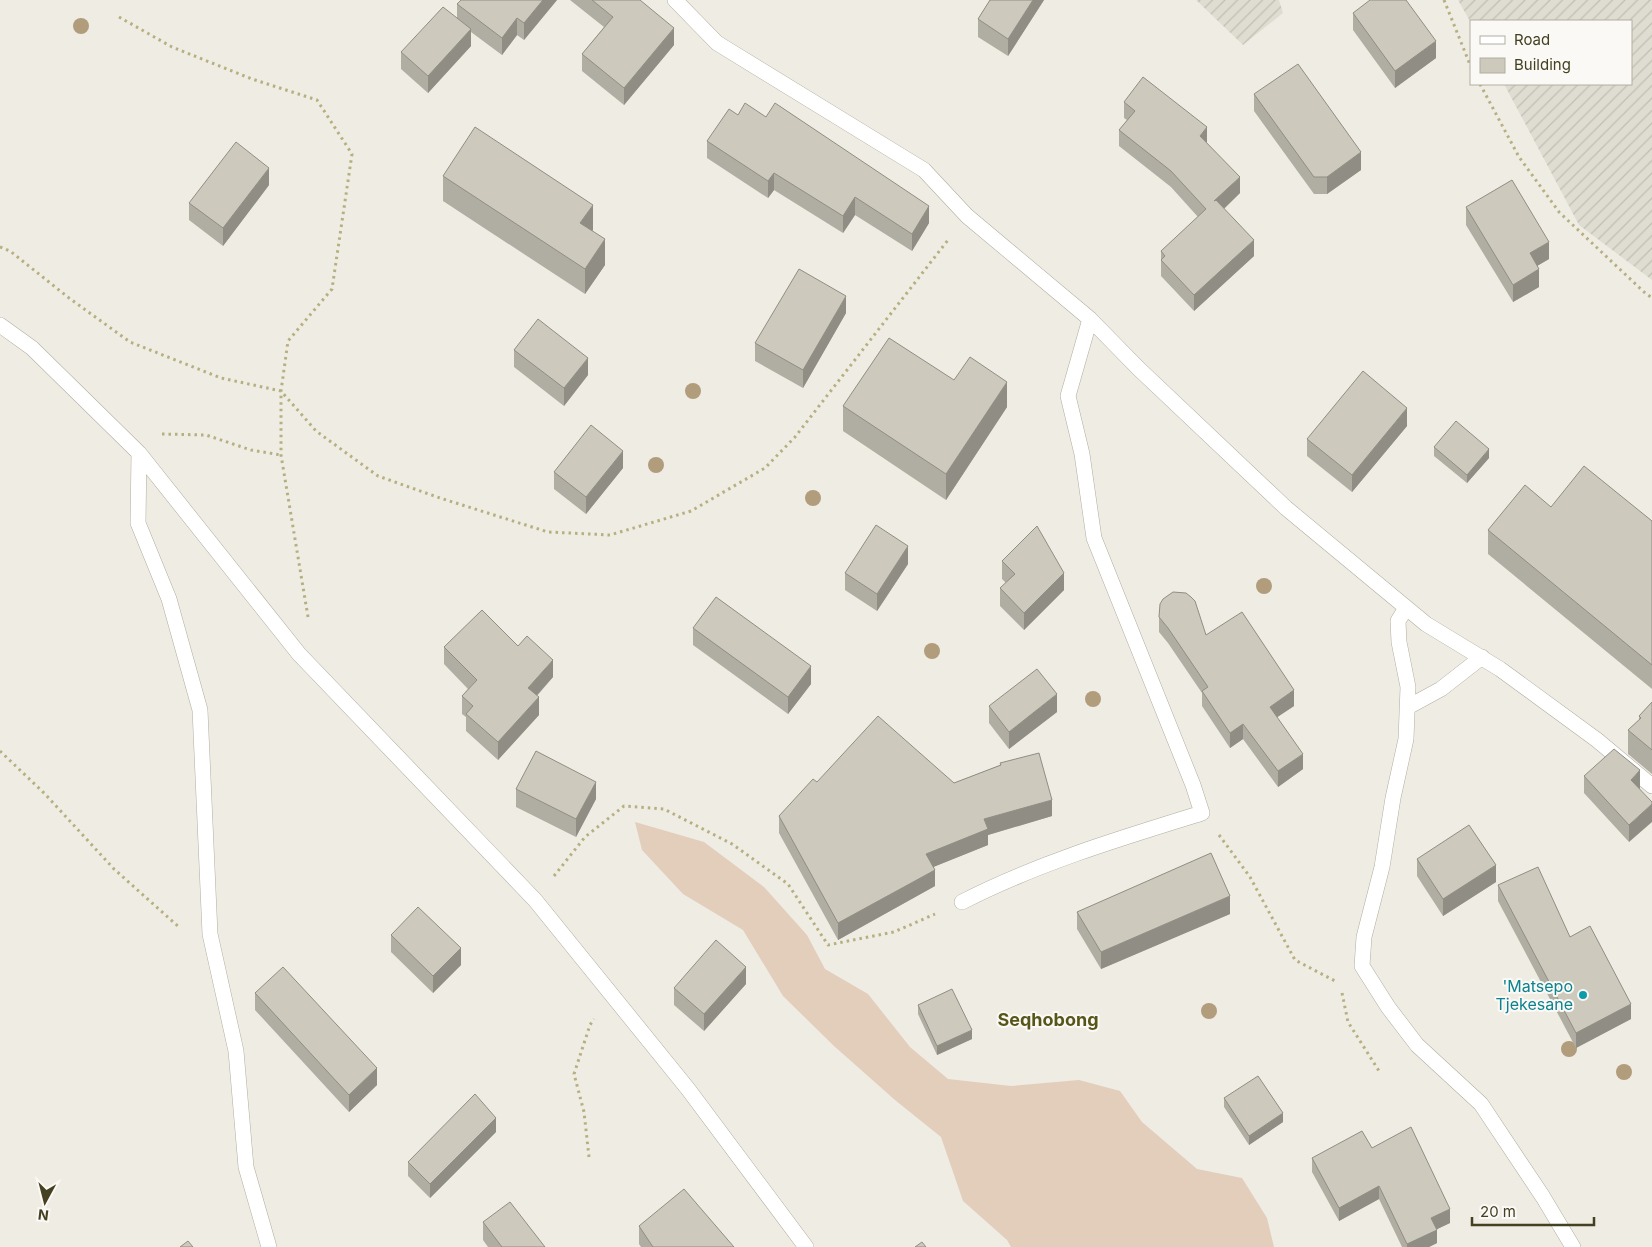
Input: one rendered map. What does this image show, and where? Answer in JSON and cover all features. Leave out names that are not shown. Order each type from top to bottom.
[{"type":"street","points":[[675,0],[717,43],[924,170],[967,216],[1090,319],[1138,368],[1286,508],[1426,624],[1500,669],[1598,740],[1652,786]]},
{"type":"street","points":[[962,902],[1009,879],[1110,842],[1202,813],[1193,785],[1094,538],[1082,454],[1068,396],[1090,319]]},
{"type":"street","points":[[0,325],[32,348],[139,453],[299,654],[534,900],[688,1089],[806,1247]]},
{"type":"street","points":[[139,453],[138,522],[169,599],[200,710],[210,934],[236,1051],[246,1167],[269,1247]]},
{"type":"street","points":[[1406,608],[1398,621],[1399,642],[1408,688],[1406,740],[1382,867],[1364,937],[1362,966],[1388,1006],[1417,1045],[1481,1104],[1573,1247]]},
{"type":"street","points":[[1408,707],[1440,689],[1482,657]]},
{"type":"path","points":[[1444,0],[1470,64]]},
{"type":"path","points":[[118,16],[172,47],[252,79],[317,100],[352,154],[332,290],[288,341],[281,391],[281,455],[311,630],[299,654]]},
{"type":"path","points":[[1481,85],[1519,157],[1559,212],[1652,298]]},
{"type":"path","points":[[0,247],[10,251],[69,298],[130,342],[221,378],[281,391],[316,431],[378,476],[548,532],[610,534],[691,511],[765,468],[795,437],[967,216]]},
{"type":"path","points":[[139,453],[160,434],[206,435],[251,450],[281,455]]},
{"type":"path","points":[[0,751],[45,794],[114,869],[189,936],[210,934]]},
{"type":"path","points":[[534,900],[585,837],[624,806],[664,809],[732,844],[788,884],[828,945],[894,932],[962,902]]},
{"type":"path","points":[[1202,813],[1250,877],[1295,960],[1340,984],[1348,1022],[1379,1071]]},
{"type":"path","points":[[589,1157],[584,1112],[574,1074],[590,1025],[610,993]]},
{"type":"shaded area","points":[[1196,0],[1279,0],[1283,13],[1243,45]]},
{"type":"shaded area","points":[[1458,0],[1652,0],[1652,280],[1579,225],[1505,85],[1632,85],[1632,20],[1470,21]]},
{"type":"shaded area","points":[[635,822],[704,842],[764,887],[807,935],[825,969],[868,994],[910,1047],[948,1079],[1011,1086],[1079,1080],[1120,1091],[1142,1122],[1197,1169],[1242,1178],[1267,1218],[1274,1247],[1011,1247],[1007,1240],[963,1201],[941,1137],[895,1100],[834,1046],[783,996],[743,930],[683,894],[642,850]]},
{"type":"building","points":[[461,0],[543,0],[524,23],[517,18],[502,38],[457,4]]},
{"type":"building","points":[[592,0],[640,0],[674,28],[624,88],[582,54],[613,17]]},
{"type":"building","points":[[990,0],[1033,0],[1008,39],[978,19]]},
{"type":"building","points":[[1370,0],[1406,0],[1436,41],[1395,71],[1353,13]]},
{"type":"building","points":[[443,7],[471,29],[428,76],[401,52]]},
{"type":"building","points":[[1298,64],[1361,152],[1327,177],[1314,177],[1254,94]]},
{"type":"building","points":[[1143,77],[1207,127],[1200,136],[1240,177],[1214,201],[1216,200],[1254,240],[1194,295],[1161,260],[1165,256],[1161,251],[1206,209],[1171,171],[1119,130],[1135,111],[1124,102]]},
{"type":"building","points":[[745,103],[766,117],[775,103],[929,206],[912,234],[855,197],[843,216],[774,173],[768,181],[707,141],[729,109],[738,115]]},
{"type":"building","points":[[475,127],[593,205],[580,223],[605,239],[585,269],[443,176]]},
{"type":"building","points":[[236,142],[269,168],[223,228],[189,203]]},
{"type":"building","points":[[1512,180],[1549,242],[1530,253],[1539,269],[1513,285],[1466,207]]},
{"type":"building","points":[[799,269],[846,296],[803,370],[755,343]]},
{"type":"building","points":[[538,319],[588,358],[564,388],[514,350]]},
{"type":"building","points":[[889,338],[954,380],[970,357],[1007,382],[946,474],[843,406]]},
{"type":"building","points":[[1363,371],[1407,408],[1352,475],[1307,439]]},
{"type":"building","points":[[1456,421],[1489,449],[1467,475],[1434,447]]},
{"type":"building","points":[[591,425],[623,451],[586,497],[554,472]]},
{"type":"building","points":[[1584,466],[1652,521],[1652,665],[1488,530],[1525,485],[1551,507]]},
{"type":"building","points":[[876,525],[908,546],[877,594],[845,573]]},
{"type":"building","points":[[1037,526],[1064,573],[1024,613],[1000,588],[1015,574],[1002,561]]},
{"type":"building","points":[[1173,592],[1186,593],[1195,601],[1206,635],[1242,612],[1294,690],[1270,707],[1303,754],[1278,771],[1243,724],[1230,733],[1202,691],[1208,687],[1159,617],[1160,604],[1163,599]]},
{"type":"building","points":[[716,597],[811,666],[788,697],[693,628]]},
{"type":"building","points":[[482,610],[518,646],[527,636],[553,660],[528,688],[539,697],[498,742],[466,714],[473,706],[462,696],[477,680],[444,647]]},
{"type":"building","points":[[1037,669],[1057,694],[1009,732],[989,706]]},
{"type":"building","points":[[1652,702],[1652,750],[1628,730],[1641,718],[1639,716]]},
{"type":"building","points":[[878,716],[954,783],[1001,765],[1000,763],[1039,753],[1052,800],[984,819],[988,829],[926,854],[935,870],[838,923],[779,816],[813,779],[817,782]]},
{"type":"building","points":[[1614,749],[1640,770],[1631,780],[1652,802],[1629,825],[1584,776]]},
{"type":"building","points":[[536,751],[596,782],[576,819],[516,789]]},
{"type":"building","points":[[1469,825],[1496,865],[1443,899],[1417,859]]},
{"type":"building","points":[[1211,853],[1230,896],[1101,952],[1077,912]]},
{"type":"building","points":[[1538,867],[1570,937],[1590,926],[1631,1004],[1576,1033],[1498,885]]},
{"type":"building","points":[[418,907],[461,948],[433,976],[391,935]]},
{"type":"building","points":[[716,940],[746,967],[704,1014],[674,988]]},
{"type":"building","points":[[283,967],[377,1068],[349,1095],[255,993]]},
{"type":"building","points":[[952,989],[972,1030],[937,1046],[918,1005]]},
{"type":"building","points":[[1258,1076],[1283,1113],[1249,1136],[1224,1098]]},
{"type":"building","points":[[475,1094],[496,1118],[430,1184],[408,1162]]},
{"type":"building","points":[[1411,1127],[1450,1209],[1431,1218],[1437,1230],[1407,1244],[1379,1186],[1339,1208],[1312,1158],[1362,1131],[1372,1148]]},
{"type":"building","points":[[684,1189],[734,1247],[653,1247],[639,1226]]},
{"type":"building","points":[[510,1202],[545,1247],[502,1247],[483,1222]]},
{"type":"building","points":[[188,1241],[193,1247],[180,1247]]},
{"type":"building","points":[[922,1242],[926,1247],[915,1247]]},
{"type":"place","name":"'Matsepo Tjekesane","points":[[1583,995]]},
{"type":"district","name":"Seqhobong","points":[[1048,1019]]}]
